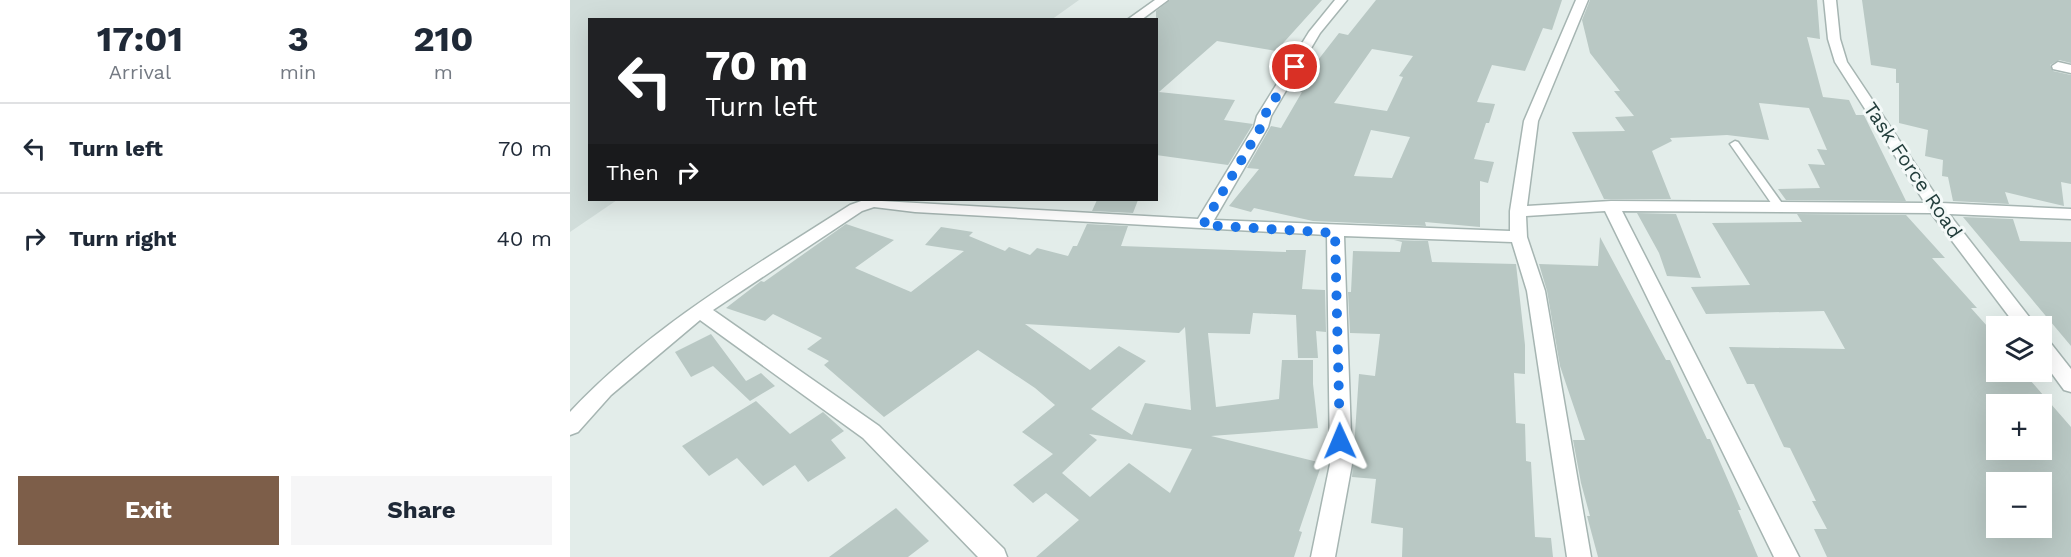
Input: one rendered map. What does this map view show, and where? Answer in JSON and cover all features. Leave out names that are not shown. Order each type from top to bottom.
[{"type":"street","points":[[1137,18],[1162,0]]},
{"type":"street","points":[[1203,225],[1261,127],[1264,116],[1315,32],[1341,0]]},
{"type":"street","points":[[1579,557],[1536,291],[1519,237],[1518,211],[1531,121],[1582,0]]},
{"type":"street","name":"Task Force Road","points":[[1830,0],[1834,39],[1841,62],[1936,208],[2019,316]]},
{"type":"street","points":[[570,426],[604,389],[700,310],[856,208],[872,202],[915,207],[1335,233],[1519,237]]},
{"type":"street","points":[[1518,211],[1611,206],[1936,208],[2071,214]]},
{"type":"street","points":[[1611,206],[1787,557]]},
{"type":"street","points":[[1323,557],[1341,464],[1335,233]]},
{"type":"street","points":[[700,310],[871,432],[995,557]]},
{"type":"street","points":[[2052,359],[2071,384]]},
{"type":"lane","points":[[1735,144],[1780,208]]},
{"type":"shaded area","points":[[570,0],[1079,0],[1054,18],[588,18],[588,201],[616,201],[570,232]]},
{"type":"building","points":[[1170,0],[1322,0],[1276,51],[1217,41],[1159,92],[1235,100],[1224,120],[1253,124],[1228,165],[1158,155],[1158,18],[1156,18],[1156,11]]},
{"type":"building","points":[[1376,0],[1562,0],[1552,30],[1543,28],[1525,71],[1492,65],[1477,102],[1495,104],[1474,159],[1494,162],[1488,183],[1480,181],[1480,227],[1425,222],[1426,226],[1313,221],[1254,208],[1251,212],[1229,206],[1259,169],[1247,168],[1271,126],[1281,128],[1302,92],[1294,91],[1339,33],[1348,35]],"holes":[[[1372,49],[1413,56],[1399,76],[1403,77],[1387,111],[1334,103]],[[1371,130],[1410,137],[1392,178],[1354,176]]]},
{"type":"building","points":[[1590,0],[1817,0],[1820,39],[1807,37],[1823,97],[1849,100],[1856,115],[1864,115],[1906,201],[1786,200],[1778,189],[1820,188],[1808,164],[1825,165],[1817,149],[1827,150],[1809,108],[1759,103],[1769,140],[1727,135],[1670,138],[1672,141],[1652,151],[1671,199],[1604,199],[1572,132],[1625,131],[1615,117],[1634,116],[1614,91],[1620,91],[1590,53],[1582,20]]},
{"type":"building","points":[[1862,0],[2071,0],[2071,63],[2059,60],[2050,65],[2053,71],[2071,75],[2071,184],[2061,182],[2064,206],[2005,192],[2009,204],[1953,201],[1948,177],[1942,176],[1943,160],[1925,156],[1928,130],[1899,123],[1899,83],[1896,83],[1896,69],[1871,65]]},
{"type":"building","points":[[1097,201],[1138,201],[1133,213],[1092,211]]},
{"type":"building","points":[[1637,213],[1676,214],[1701,278],[1667,276],[1659,253]]},
{"type":"building","points":[[1797,214],[1906,215],[1945,258],[1932,258],[1977,308],[1971,308],[1986,325],[1986,382],[2032,382],[2042,394],[1986,394],[1986,460],[2052,460],[2052,405],[2071,427],[2071,557],[1827,557],[1814,529],[1827,529],[1812,501],[1816,501],[1790,448],[1784,447],[1754,384],[1747,384],[1729,347],[1845,349],[1824,311],[1706,314],[1691,287],[1750,285],[1712,223],[1802,222]]},
{"type":"building","points":[[1963,217],[2013,219],[2020,241],[2071,242],[2071,346],[2052,323],[2052,316],[2046,316]]},
{"type":"building","points":[[846,224],[894,240],[855,268],[911,292],[964,251],[925,245],[941,227],[973,232],[969,236],[1005,251],[1009,247],[1030,255],[1037,248],[1068,256],[1073,246],[1077,246],[1087,224],[1128,226],[1121,246],[1286,252],[1286,250],[1306,250],[1302,289],[1325,290],[1326,332],[1316,331],[1318,358],[1298,358],[1296,315],[1253,313],[1250,334],[1208,333],[1216,407],[1279,399],[1282,360],[1313,360],[1318,428],[1211,436],[1322,463],[1299,531],[1302,532],[1294,557],[1036,557],[1079,520],[1046,493],[1033,503],[1013,485],[1053,454],[1022,432],[1055,405],[1035,388],[978,350],[884,417],[824,365],[829,361],[807,349],[822,338],[773,314],[765,321],[726,308],[761,281],[764,282]],"holes":[[[1025,324],[1179,333],[1185,327],[1191,410],[1145,403],[1132,435],[1091,409],[1146,361],[1119,346],[1090,370]],[[1089,434],[1130,440],[1192,449],[1170,493],[1129,463],[1090,497],[1062,473],[1097,440]]]},
{"type":"building","points":[[1600,237],[1666,360],[1670,360],[1707,439],[1710,439],[1741,510],[1738,510],[1758,557],[1598,557],[1587,516],[1590,516],[1573,440],[1585,440],[1560,366],[1547,291],[1539,264],[1598,266]]},
{"type":"building","points":[[1394,240],[1428,241],[1432,262],[1516,264],[1525,345],[1525,374],[1514,373],[1516,423],[1525,424],[1526,461],[1531,462],[1535,537],[1551,538],[1553,557],[1402,557],[1403,528],[1371,523],[1376,479],[1352,477],[1359,374],[1375,376],[1380,334],[1350,333],[1348,292],[1351,292],[1353,251],[1400,252],[1402,242]]},
{"type":"building","points":[[711,334],[746,381],[761,373],[775,386],[750,401],[713,366],[691,377],[675,352]]},
{"type":"building","points":[[756,401],[790,434],[823,412],[844,431],[831,440],[846,458],[808,482],[795,465],[763,486],[737,458],[709,476],[682,446]]},
{"type":"building","points":[[896,508],[929,541],[908,557],[829,557]]},
{"type":"route","points":[[1295,67],[1264,116],[1261,127],[1203,225],[1335,233],[1340,441]]}]
